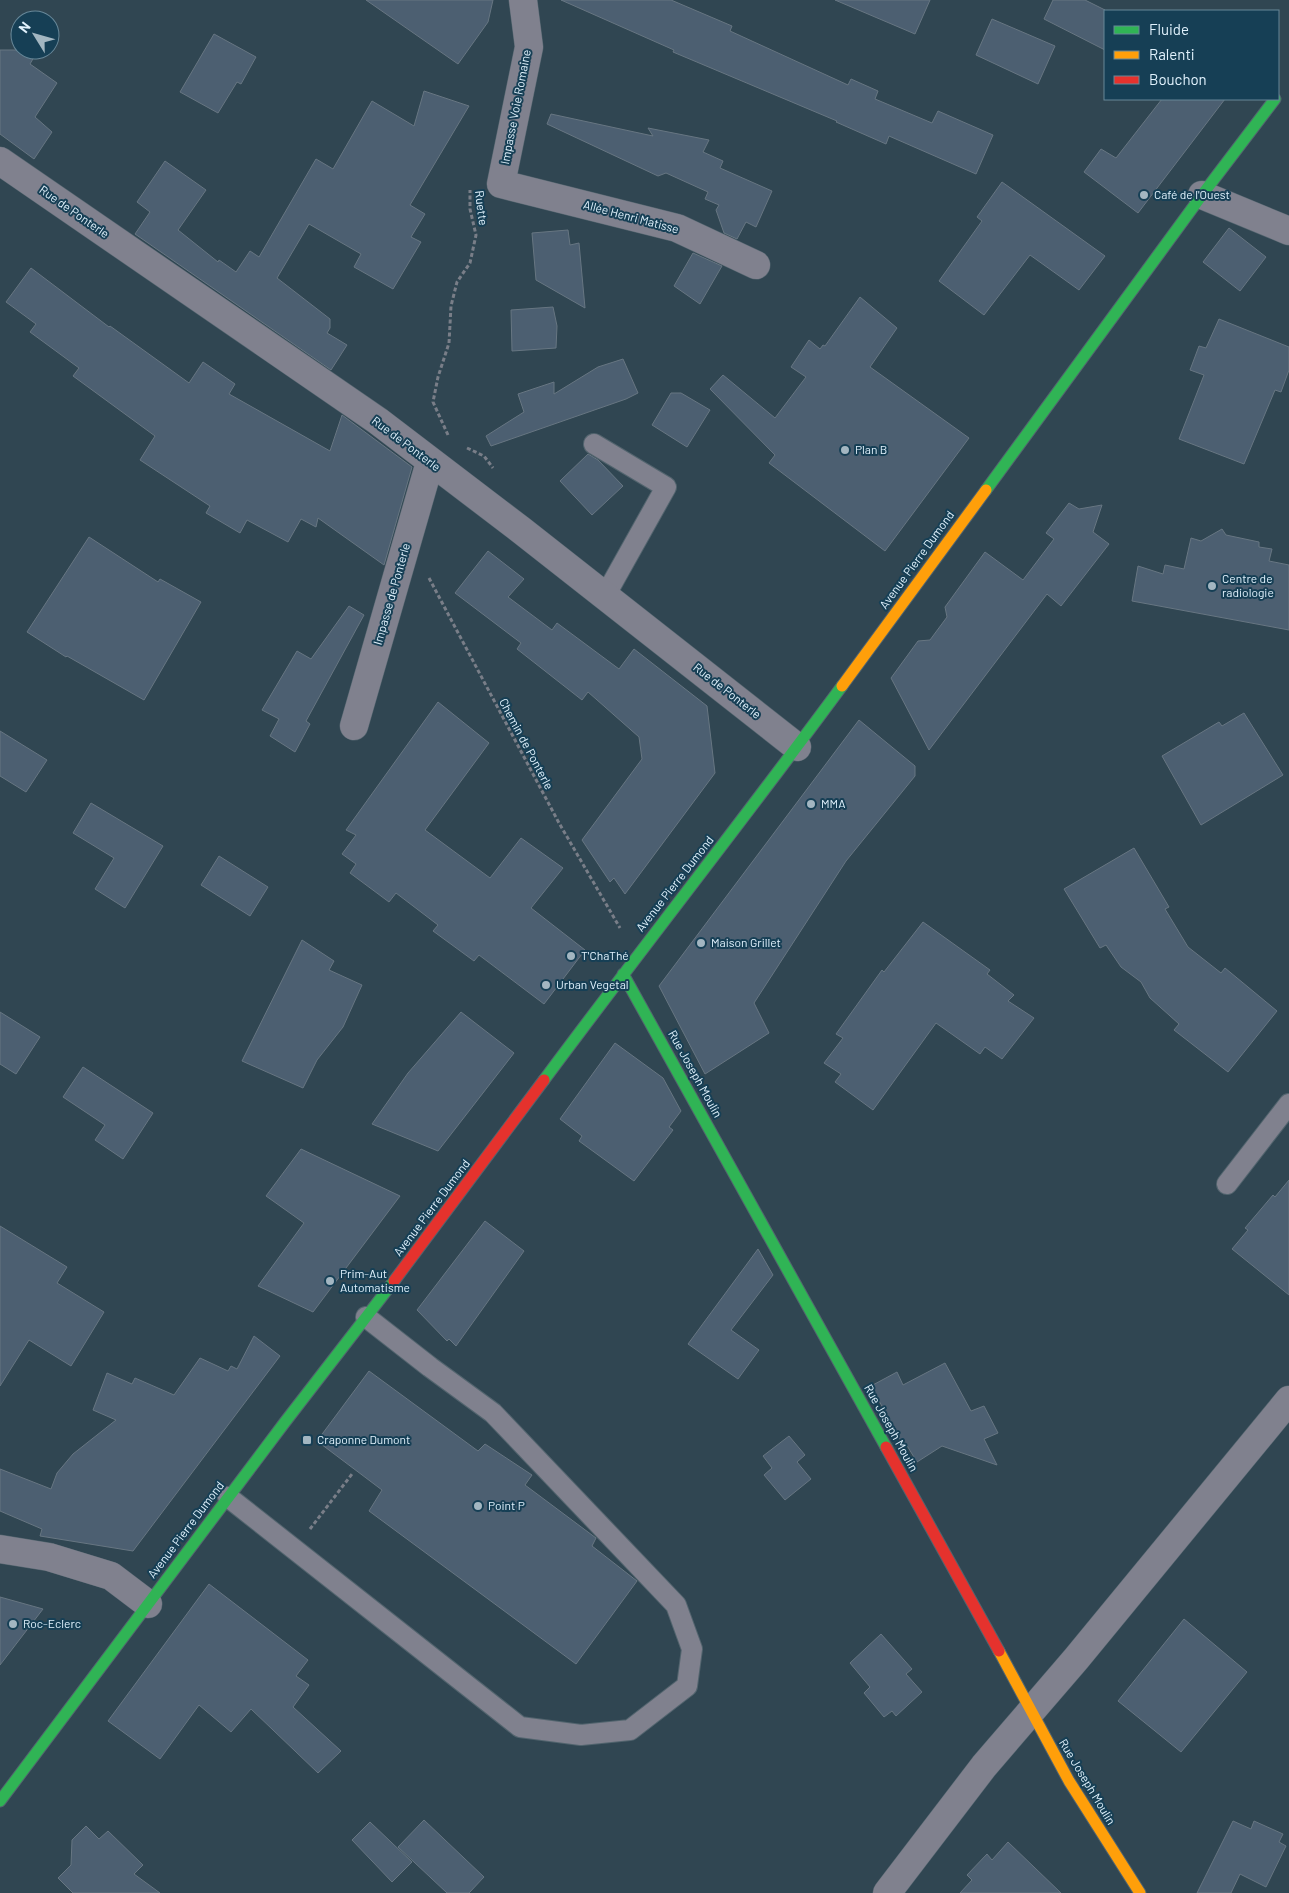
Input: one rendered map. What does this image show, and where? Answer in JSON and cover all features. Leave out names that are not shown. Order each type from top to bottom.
[{"type":"main road","name":"Avenue Pierre Dumond","points":[[0,1801],[460,1194],[623,974],[797,747],[1202,195],[1274,100]]},
{"type":"main road","name":"Rue Joseph Moulin","points":[[623,974],[1032,1710],[1053,1753],[1140,1893]]},
{"type":"street","name":"Impasse Voie Romaine","points":[[501,184],[528,47],[523,0]]},
{"type":"street","name":"Rue de Ponterle","points":[[0,161],[378,422],[605,596],[797,747]]},
{"type":"street","name":"Allée Henri Matisse","points":[[501,184],[677,228],[756,265]]},
{"type":"street","points":[[1202,195],[1289,231]]},
{"type":"street","name":"Impasse de Ponterle","points":[[354,726],[408,539],[440,470]]},
{"type":"street","points":[[887,1893],[984,1766],[1289,1400]]},
{"type":"street","points":[[0,1549],[49,1558],[111,1576],[148,1604]]},
{"type":"lane","points":[[594,444],[666,487],[605,596]]},
{"type":"lane","points":[[1227,1184],[1289,1104]]},
{"type":"lane","points":[[228,1498],[520,1727],[581,1735],[630,1730],[687,1686],[692,1649],[676,1605],[493,1413],[366,1317]]},
{"type":"path","name":"Ruette","points":[[440,470],[451,441],[433,402],[449,343],[451,306],[457,282],[470,263],[476,235],[470,209],[470,185]]},
{"type":"path","name":"Chemin de Ponterle","points":[[408,539],[558,823],[619,926],[640,952]]},
{"type":"path","points":[[309,1531],[352,1474]]},
{"type":"building","points":[[366,0],[493,0],[488,22],[458,64]]},
{"type":"building","points":[[561,0],[671,0],[732,26],[730,31],[848,85],[851,79],[878,91],[875,99],[932,123],[938,111],[993,135],[976,174],[889,136],[886,144],[837,121],[673,52],[674,50]]},
{"type":"building","points":[[835,0],[930,0],[915,34]]},
{"type":"building","points":[[1053,0],[1085,0],[1105,10],[1104,49],[1044,19]]},
{"type":"building","points":[[992,19],[1055,46],[1038,84],[976,55]]},
{"type":"building","points":[[214,34],[256,57],[241,84],[237,82],[218,113],[180,92]]},
{"type":"building","points":[[0,50],[10,50],[10,60],[32,60],[30,64],[57,83],[35,117],[52,132],[34,159],[0,134]]},
{"type":"building","points":[[424,91],[469,106],[410,205],[425,214],[411,237],[421,242],[393,289],[354,267],[361,254],[309,224],[277,278],[330,319],[330,328],[327,333],[347,345],[331,370],[135,234],[150,212],[137,202],[165,161],[206,190],[178,230],[218,262],[219,260],[236,272],[250,251],[259,257],[316,159],[333,169],[372,101],[414,126]]},
{"type":"building","points":[[1161,100],[1224,100],[1138,213],[1084,172],[1101,149],[1116,158]]},
{"type":"building","points":[[551,114],[653,136],[648,128],[709,140],[703,152],[723,161],[720,168],[772,191],[756,227],[746,222],[737,239],[724,233],[716,210],[719,205],[705,199],[708,192],[666,173],[658,176],[547,124]]},
{"type":"building","points":[[1002,182],[1105,256],[1079,290],[1030,255],[984,315],[939,281],[982,221],[977,217]]},
{"type":"building","points":[[1229,228],[1266,257],[1240,291],[1203,262]]},
{"type":"building","points":[[568,230],[570,245],[579,243],[585,308],[536,280],[532,233]]},
{"type":"building","points":[[693,253],[722,266],[700,304],[674,286]]},
{"type":"building","points":[[31,268],[109,327],[189,383],[203,362],[235,384],[229,394],[330,451],[342,415],[412,467],[384,565],[318,518],[316,527],[301,519],[288,542],[247,520],[240,533],[206,513],[210,506],[140,460],[155,436],[73,376],[79,368],[30,332],[36,324],[6,302]]},
{"type":"building","points":[[860,297],[897,328],[870,367],[969,438],[885,551],[769,463],[775,455],[710,389],[723,375],[775,418],[806,377],[791,367],[809,340],[820,349],[823,345],[825,346]]},
{"type":"building","points":[[553,307],[557,326],[556,348],[512,351],[511,310]]},
{"type":"building","points":[[1219,319],[1289,347],[1289,370],[1281,392],[1275,390],[1244,464],[1179,439],[1204,375],[1190,370],[1199,346],[1206,348]]},
{"type":"building","points":[[623,359],[638,393],[626,399],[491,446],[486,436],[524,412],[518,394],[554,382],[554,394],[598,367]]},
{"type":"building","points":[[671,393],[681,393],[710,410],[687,447],[652,425]]},
{"type":"building","points":[[588,454],[598,460],[623,486],[592,515],[560,481]]},
{"type":"building","points":[[1069,503],[1079,509],[1102,505],[1093,532],[1109,544],[1061,606],[1047,594],[929,750],[891,678],[918,641],[930,640],[947,617],[945,607],[985,552],[1023,580],[1054,539],[1046,533]]},
{"type":"building","name":"Centre de radiologie","points":[[1222,529],[1226,535],[1259,542],[1259,547],[1272,549],[1269,561],[1289,565],[1289,630],[1132,601],[1138,566],[1163,574],[1165,565],[1184,569],[1191,538],[1201,541]]},
{"type":"building","points":[[89,537],[158,582],[160,579],[201,602],[144,700],[66,657],[27,632]]},
{"type":"building","points":[[488,551],[524,579],[508,597],[552,630],[557,623],[619,669],[634,649],[707,706],[715,773],[625,894],[614,878],[610,882],[582,840],[642,759],[639,737],[588,692],[582,700],[517,649],[521,643],[455,593]]},
{"type":"building","points":[[349,606],[364,615],[306,721],[310,724],[295,752],[270,736],[279,719],[262,710],[297,651],[311,659]]},
{"type":"building","points":[[438,702],[489,743],[425,830],[490,878],[521,838],[563,868],[531,908],[585,950],[544,1004],[479,955],[474,961],[433,931],[438,925],[396,893],[389,902],[350,873],[356,864],[342,854],[356,835],[346,830]]},
{"type":"building","points":[[1244,713],[1283,775],[1201,825],[1162,756],[1219,722],[1222,726]]},
{"type":"building","points":[[859,720],[915,766],[915,776],[846,861],[754,1003],[769,1033],[705,1074],[659,986]]},
{"type":"building","points":[[0,731],[47,760],[26,792],[0,776]]},
{"type":"building","points":[[91,803],[163,846],[125,908],[95,889],[114,858],[73,833]]},
{"type":"building","points":[[1134,848],[1169,907],[1165,909],[1188,947],[1221,973],[1225,968],[1277,1011],[1228,1072],[1174,1030],[1179,1024],[1150,998],[1141,982],[1121,967],[1106,945],[1100,948],[1064,889]]},
{"type":"building","points":[[219,856],[268,887],[250,916],[201,885]]},
{"type":"building","points":[[923,922],[990,970],[987,974],[1014,995],[1008,1001],[1034,1018],[1002,1059],[985,1047],[980,1054],[936,1023],[873,1110],[835,1082],[841,1074],[824,1063],[843,1038],[836,1034],[882,970],[884,972]]},
{"type":"building","points":[[302,940],[334,961],[329,970],[362,985],[343,1027],[317,1060],[303,1088],[242,1061]]},
{"type":"building","points":[[0,1012],[40,1037],[16,1074],[0,1064]]},
{"type":"building","points":[[461,1012],[514,1053],[438,1151],[372,1124],[408,1073]]},
{"type":"building","points":[[615,1043],[663,1078],[681,1111],[669,1127],[673,1130],[634,1181],[579,1141],[582,1136],[560,1119]]},
{"type":"building","points":[[83,1067],[153,1113],[123,1159],[95,1140],[105,1125],[63,1097]]},
{"type":"building","points":[[301,1149],[400,1196],[313,1312],[258,1286],[304,1223],[266,1196]]},
{"type":"building","points":[[1289,1180],[1289,1295],[1232,1249],[1248,1230],[1245,1228],[1273,1195],[1275,1197]]},
{"type":"building","points":[[485,1221],[524,1251],[456,1346],[449,1339],[447,1341],[417,1310]]},
{"type":"building","points":[[0,1226],[67,1267],[57,1283],[104,1312],[71,1366],[29,1340],[0,1386]]},
{"type":"building","points":[[758,1249],[773,1275],[731,1330],[759,1350],[738,1379],[688,1344]]},
{"type":"building","points":[[254,1336],[280,1356],[133,1551],[40,1536],[42,1529],[0,1511],[0,1469],[51,1489],[57,1473],[73,1454],[116,1420],[93,1410],[107,1373],[132,1384],[135,1378],[174,1395],[200,1358],[228,1371],[231,1366],[237,1369]]},
{"type":"building","points":[[945,1363],[971,1411],[984,1406],[998,1433],[984,1439],[997,1465],[942,1446],[917,1462],[906,1444],[903,1445],[871,1386],[897,1372],[903,1385]]},
{"type":"building","name":"Point P","points":[[369,1371],[478,1451],[485,1444],[532,1475],[525,1485],[596,1538],[592,1546],[637,1581],[576,1664],[369,1511],[382,1490],[317,1441]]},
{"type":"building","points":[[789,1436],[805,1455],[797,1462],[811,1479],[785,1500],[764,1475],[772,1468],[763,1456]]},
{"type":"building","points":[[209,1584],[308,1660],[296,1676],[309,1685],[293,1707],[341,1751],[318,1773],[251,1709],[231,1732],[199,1705],[160,1759],[108,1721]]},
{"type":"building","points":[[0,1597],[43,1609],[0,1665]]},
{"type":"building","points":[[1184,1619],[1247,1672],[1181,1752],[1118,1701]]},
{"type":"building","points":[[881,1634],[912,1669],[906,1674],[922,1692],[896,1716],[892,1711],[884,1717],[864,1693],[870,1687],[850,1663]]},
{"type":"building","points":[[424,1820],[484,1877],[469,1893],[447,1893],[398,1847]]},
{"type":"building","points":[[1233,1821],[1251,1829],[1254,1821],[1283,1834],[1279,1842],[1286,1846],[1266,1887],[1240,1874],[1231,1893],[1197,1893]]},
{"type":"building","points":[[370,1822],[412,1862],[392,1882],[352,1840]]},
{"type":"building","points":[[86,1826],[99,1839],[108,1831],[143,1865],[134,1874],[160,1893],[73,1893],[58,1878],[71,1865],[72,1840]]},
{"type":"building","points":[[1008,1842],[1061,1893],[960,1893],[972,1880],[967,1875],[987,1854],[992,1860]]},
{"type":"traffic: fast","points":[[986,490],[1202,195],[1274,100]]},
{"type":"traffic: fast","points":[[544,1080],[842,686]]},
{"type":"traffic: fast","points":[[623,974],[886,1447]]},
{"type":"traffic: fast","points":[[0,1801],[285,1422],[394,1281]]},
{"type":"traffic: slow","points":[[842,686],[986,490]]},
{"type":"traffic: slow","points":[[999,1651],[1069,1781],[1140,1893]]},
{"type":"traffic: jam","points":[[394,1281],[544,1080]]},
{"type":"traffic: jam","points":[[886,1447],[999,1651]]},
{"type":"place","name":"Café de l'Ouest","points":[[1144,195]]},
{"type":"place","name":"Plan B","points":[[845,450]]},
{"type":"place","name":"Centre de radiologie","points":[[1212,586]]},
{"type":"place","name":"MMA","points":[[811,804]]},
{"type":"place","name":"Maison Grillet","points":[[701,943]]},
{"type":"place","name":"T'ChaThé","points":[[571,956]]},
{"type":"place","name":"Urban Vegetal","points":[[546,985]]},
{"type":"place","name":"Prim-Aut Automatisme","points":[[330,1281]]},
{"type":"place","name":"Craponne Dumont","points":[[307,1440]]},
{"type":"place","name":"Point P","points":[[478,1506]]},
{"type":"place","name":"Roc-Eclerc","points":[[13,1624]]}]
